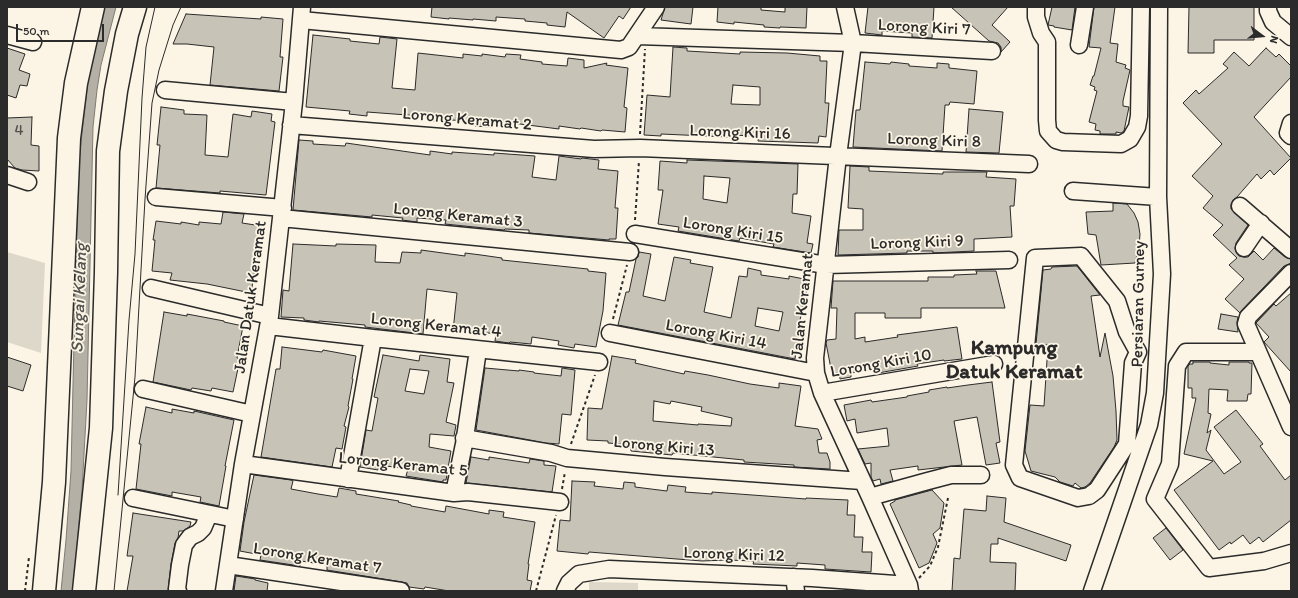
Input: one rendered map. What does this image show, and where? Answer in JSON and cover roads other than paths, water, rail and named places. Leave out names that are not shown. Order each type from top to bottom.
[{"type":"highway","points":[[44,591],[54,482],[69,138],[76,83],[92,7]]},
{"type":"highway","points":[[84,591],[101,428],[108,151],[127,34],[134,7]]},
{"type":"street","points":[[302,14],[621,50],[628,47],[637,36],[656,7]]},
{"type":"street","name":"Jalan Keramat","points":[[845,7],[853,44],[838,156],[815,358],[816,373],[822,393],[910,588]]},
{"type":"street","points":[[1036,7],[1036,17],[1041,33],[1047,42],[1048,130],[1056,140],[1063,142],[1121,144],[1130,139],[1137,127],[1139,116],[1140,7]]},
{"type":"street","points":[[1079,45],[1085,7]]},
{"type":"street","name":"Persiaran Gurney","points":[[1092,591],[1150,425],[1155,393],[1162,274],[1158,197],[1160,7]]},
{"type":"street","points":[[1268,7],[1268,11],[1274,22],[1291,37]]},
{"type":"street","name":"Jalan Datuk Keramat","points":[[224,591],[243,464],[270,321],[302,14]]},
{"type":"street","points":[[7,35],[33,42]]},
{"type":"street","name":"Lorong Kiri 7","points":[[637,36],[992,50]]},
{"type":"street","points":[[165,90],[294,102]]},
{"type":"street","points":[[1291,123],[1288,133],[1291,136]]},
{"type":"street","name":"Lorong Keramat 2","points":[[291,125],[594,149],[640,148]]},
{"type":"street","name":"Lorong Kiri 16","points":[[640,148],[838,156]]},
{"type":"street","name":"Lorong Kiri 8","points":[[838,156],[1029,164]]},
{"type":"street","points":[[7,175],[28,182]]},
{"type":"street","points":[[1073,191],[1158,197]]},
{"type":"street","name":"Lorong Keramat 3","points":[[156,197],[282,213],[630,252]]},
{"type":"street","points":[[1240,206],[1291,250]]},
{"type":"street","points":[[1244,248],[1261,223]]},
{"type":"street","name":"Lorong Kiri 15","points":[[635,234],[826,265]]},
{"type":"street","points":[[1081,256],[1117,300],[1127,332],[1138,352],[1133,363],[1127,444],[1097,490],[1089,496],[1078,498],[1020,478],[1014,465],[1035,258],[1081,256]]},
{"type":"street","name":"Lorong Kiri 9","points":[[826,265],[1009,260]]},
{"type":"street","points":[[1290,425],[1246,324],[1248,317],[1291,273]]},
{"type":"street","name":"Lorong Keramat 4","points":[[151,288],[270,321],[373,338],[599,362]]},
{"type":"street","name":"Lorong Kiri 14","points":[[610,333],[816,373]]},
{"type":"street","points":[[348,479],[373,338]]},
{"type":"street","points":[[454,493],[478,350]]},
{"type":"street","points":[[1138,352],[1157,351]]},
{"type":"street","points":[[1258,352],[1186,352],[1177,366],[1170,464],[1155,499],[1209,568],[1264,561],[1291,553]]},
{"type":"street","name":"Lorong Kiri 10","points":[[822,393],[994,364]]},
{"type":"street","points":[[143,389],[252,414]]},
{"type":"street","name":"Lorong Kiri 13","points":[[464,438],[551,453],[567,458],[665,467],[862,481]]},
{"type":"street","name":"Lorong Keramat 5","points":[[243,464],[454,493],[468,492],[560,502]]},
{"type":"street","points":[[870,497],[952,475],[981,475]]},
{"type":"street","points":[[133,498],[235,520]]},
{"type":"street","points":[[178,591],[180,566],[184,545],[190,537],[198,533],[203,528],[209,514]]},
{"type":"street","name":"Lorong Keramat 7","points":[[228,565],[401,591]]},
{"type":"street","name":"Lorong Kiri 12","points":[[565,591],[569,583],[579,574],[609,569],[795,584],[910,588]]},
{"type":"water","name":"Sungai Kelang","points":[[102,7],[116,7],[101,65],[93,127],[87,400],[82,490],[73,591],[61,591],[71,471],[78,169],[90,62]]},
{"type":"tram line","points":[[118,495],[129,320],[135,254],[142,98],[146,47],[155,7]]},
{"type":"tram line","points":[[114,591],[135,377],[152,103],[159,70],[173,25],[181,7]]},
{"type":"district","name":"Kampung Datuk Keramat","points":[[1014,361]]}]
